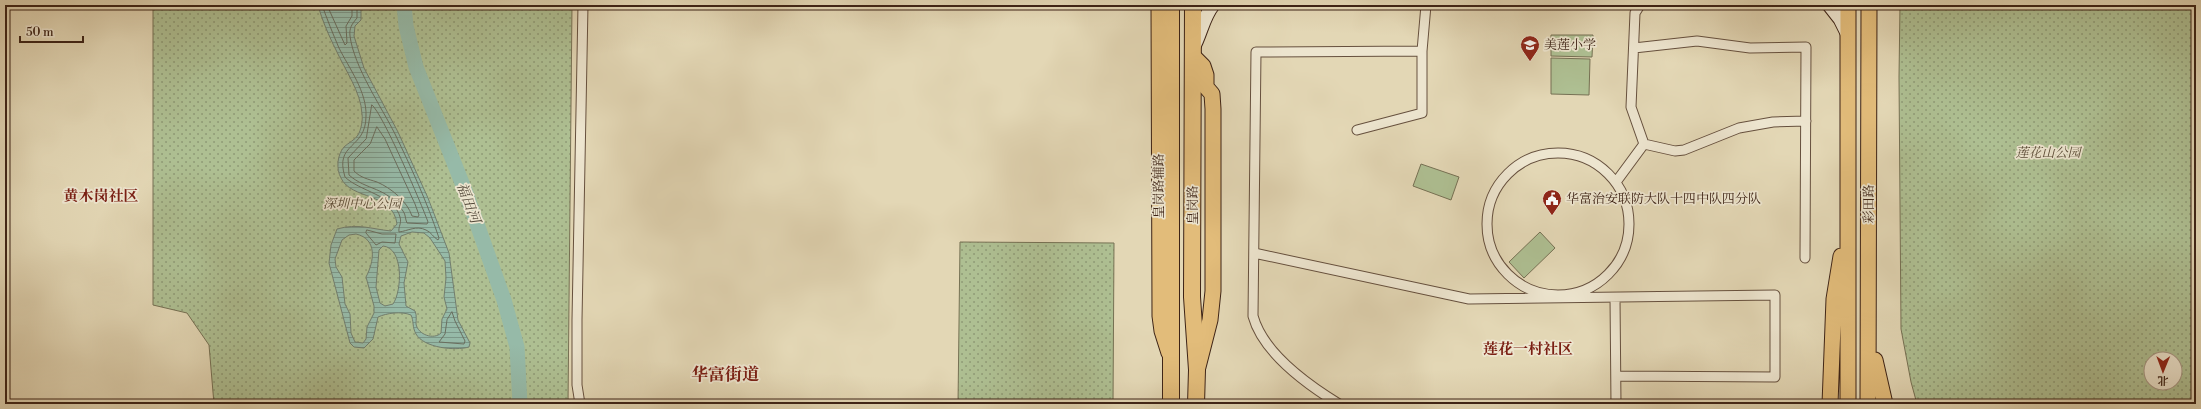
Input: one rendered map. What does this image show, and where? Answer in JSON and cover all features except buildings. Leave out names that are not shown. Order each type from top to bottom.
[{"type":"highway","name":"皇岗路","points":[[1171,5],[1171,404]]},
{"type":"highway","name":"皇岗路","points":[[1193,5],[1192,297],[1197,370],[1196,403]]},
{"type":"main road","name":"皇岗路辅路","points":[[1159,5],[1160,316],[1171,366]]},
{"type":"main road","points":[[1193,52],[1205,18],[1213,5]]},
{"type":"main road","points":[[1829,5],[1840,19],[1848,36]]},
{"type":"main road","name":"彩田路","points":[[1848,5],[1848,404]]},
{"type":"main road","name":"彩田路","points":[[1868,404],[1870,5]]},
{"type":"main road","points":[[1830,404],[1834,299],[1848,223]]},
{"type":"main road","points":[[1869,319],[1874,356],[1886,404]]},
{"type":"street","points":[[580,404],[577,385],[577,320],[583,5]]},
{"type":"street","points":[[1357,130],[1422,113],[1422,51],[1426,5]]},
{"type":"street","points":[[1640,5],[1635,13],[1631,107],[1644,144]]},
{"type":"street","points":[[1634,48],[1697,41],[1750,48],[1806,47],[1805,258]]},
{"type":"street","points":[[1340,404],[1298,375],[1264,342],[1256,328],[1253,316],[1256,52],[1422,51]]},
{"type":"street","points":[[1644,144],[1675,151],[1684,150],[1739,128],[1773,122],[1806,121]]},
{"type":"street","points":[[1616,182],[1644,144]]},
{"type":"street","points":[[1553,152],[1577,155],[1599,165],[1616,182],[1627,203],[1630,226],[1625,249],[1613,269],[1595,285],[1574,293],[1550,295],[1528,288],[1508,275],[1494,257],[1487,234],[1487,211],[1495,189],[1509,171],[1530,158],[1553,152]]},
{"type":"street","points":[[1254,253],[1469,299],[1775,295],[1775,377],[1616,376]]},
{"type":"street","points":[[1615,298],[1616,404]]},
{"type":"green space","name":"深圳中心公园","points":[[153,5],[572,5],[568,404],[214,404],[209,345],[187,313],[153,305]]},
{"type":"green space","name":"莲花山公园","points":[[1900,5],[2196,5],[2196,404],[1917,404],[1911,382],[1901,329],[1899,77]]},
{"type":"green space","points":[[1551,35],[1593,35],[1592,57],[1551,56]]},
{"type":"green space","points":[[1551,58],[1590,59],[1589,95],[1551,94]]},
{"type":"green space","points":[[1421,164],[1459,177],[1451,200],[1413,186]]},
{"type":"green space","points":[[1540,232],[1555,248],[1524,278],[1509,262]]},
{"type":"green space","points":[[960,242],[1114,243],[1113,404],[958,404]]},
{"type":"water","points":[[318,5],[361,5],[361,20],[355,26],[354,36],[364,68],[398,132],[428,198],[449,253],[458,320],[470,343],[469,347],[456,349],[440,347],[426,342],[420,339],[416,334],[411,315],[399,313],[386,314],[378,317],[373,339],[364,348],[354,347],[350,343],[329,263],[331,245],[337,229],[358,226],[391,231],[397,224],[394,214],[388,206],[380,201],[353,190],[346,185],[339,174],[338,162],[340,154],[344,147],[358,135],[362,125],[362,114],[356,89],[331,39]],"holes":[[[412,232],[424,233],[430,238],[445,261],[446,278],[444,297],[447,309],[442,319],[441,333],[438,335],[431,336],[423,334],[417,328],[415,311],[406,306],[404,283],[408,262],[399,244],[401,236]],[[356,234],[363,237],[368,241],[372,252],[371,265],[366,277],[374,306],[374,313],[367,327],[366,339],[363,343],[355,342],[351,333],[350,314],[345,304],[342,277],[336,267],[335,259],[342,240],[349,235]],[[383,246],[390,249],[395,254],[399,271],[396,298],[393,304],[385,306],[380,303],[376,287],[379,250]]]},
{"type":"waterway","name":"福田河","points":[[404,5],[406,26],[416,67],[466,193],[504,300],[517,347],[520,404]]},
{"type":"place","name":"美莲小学","points":[[1530,62]]},
{"type":"place","name":"华富治安联防大队十四中队四分队","points":[[1552,216]]},
{"type":"district","name":"黄木岗社区","points":[[101,196]]},
{"type":"district","name":"莲花一村社区","points":[[1528,349]]},
{"type":"district","name":"华富街道","points":[[725,375]]}]
